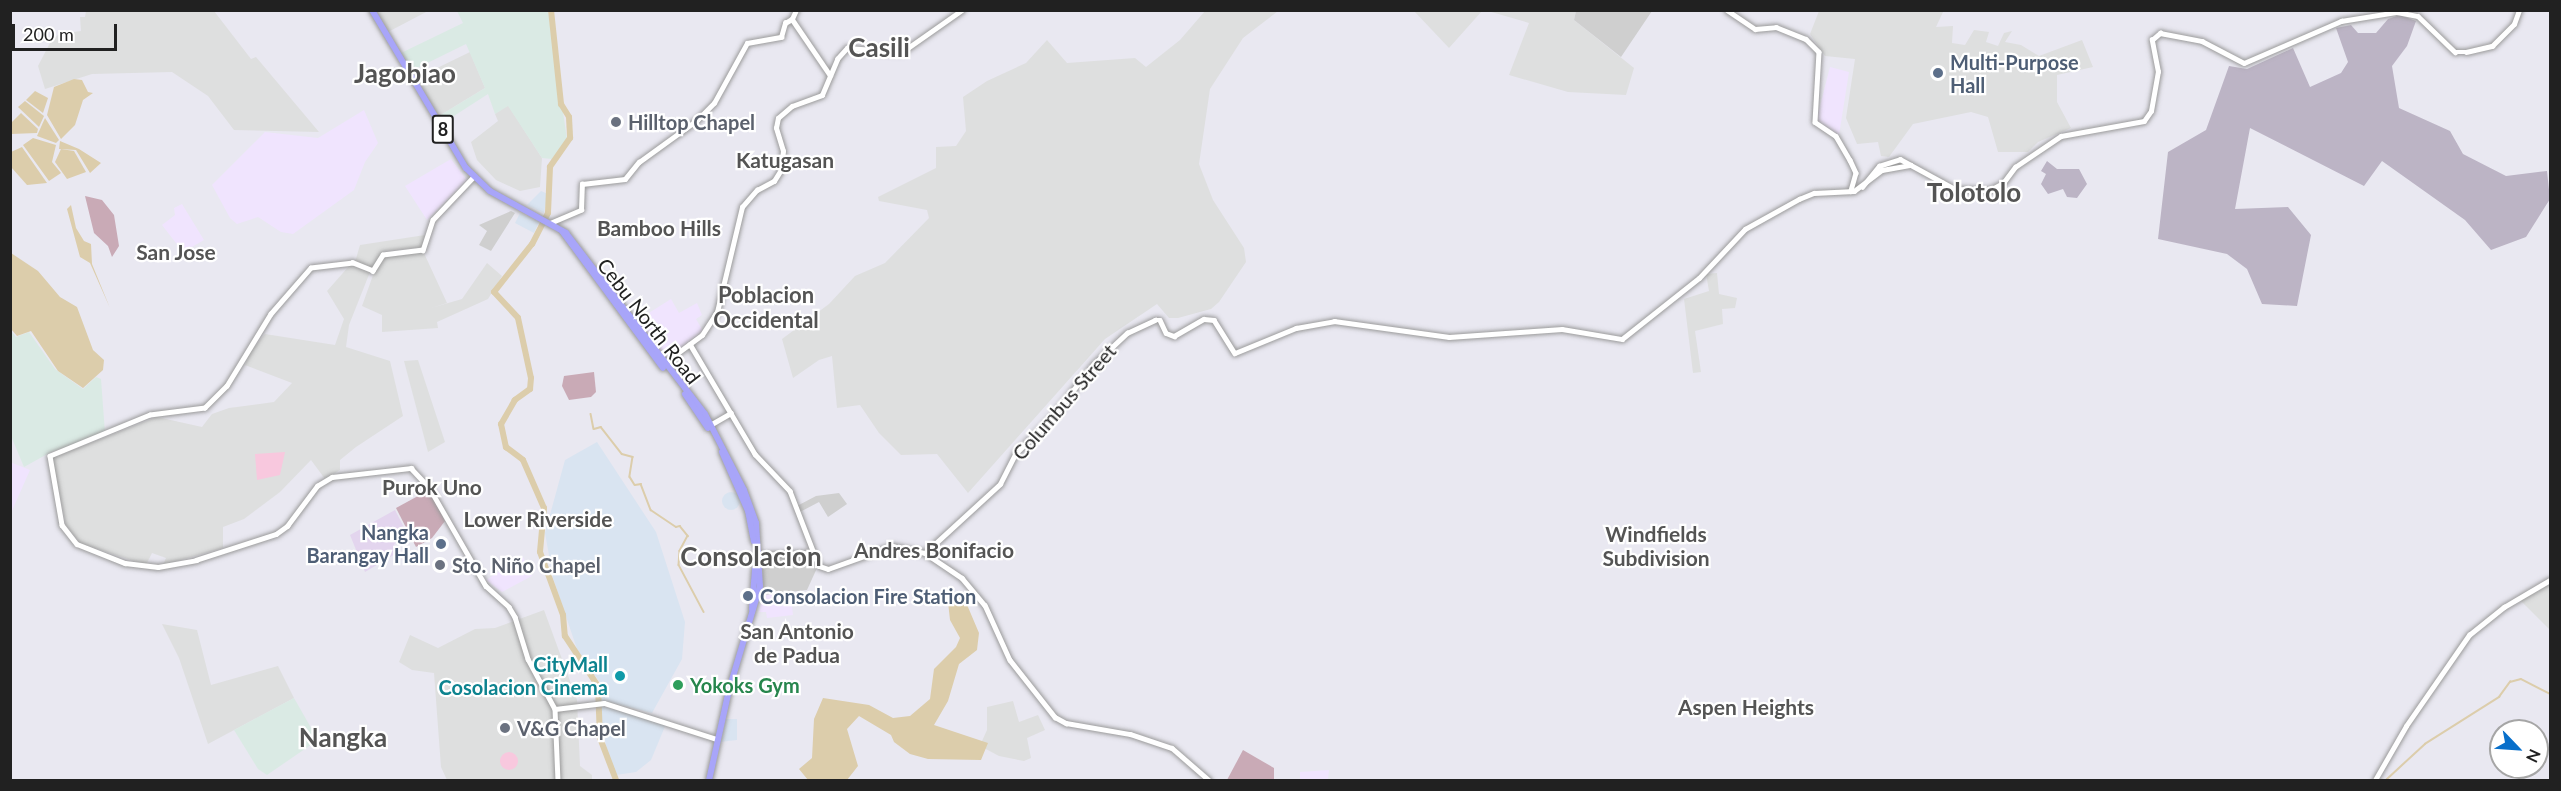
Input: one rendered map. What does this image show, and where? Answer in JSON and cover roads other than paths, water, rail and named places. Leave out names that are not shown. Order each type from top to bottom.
[{"type":"main road","name":"8","points":[[372,10],[474,177],[490,191],[562,231]]},
{"type":"main road","name":"Cebu North Road","points":[[562,231],[709,425],[742,490],[748,511],[757,555],[753,604],[716,738],[707,780]]},
{"type":"main road","name":"Cebu North Road","points":[[562,231],[709,425]]},
{"type":"street","points":[[547,221],[582,208],[580,186],[625,179],[639,162],[697,120],[714,104],[747,42],[781,38],[784,22],[792,19],[796,10]]},
{"type":"street","points":[[664,363],[708,329],[717,312],[731,265],[738,219],[757,189],[774,181],[781,170],[783,152],[776,128],[778,118],[792,106],[821,96],[830,75],[847,48],[902,52],[962,10]]},
{"type":"street","points":[[1727,10],[1758,30],[1776,27],[1799,36],[1819,52],[1815,122],[1836,136],[1850,160],[1856,173],[1851,191]]},
{"type":"street","name":"Columbus Street","points":[[925,553],[1000,484],[1016,453],[1051,418],[1093,365],[1127,333],[1155,320],[1174,336],[1210,318],[1235,353],[1296,328],[1334,321],[1449,337],[1562,329],[1622,339],[1699,278],[1745,229],[1814,193],[1851,191],[1862,187],[1885,163],[1900,159],[1955,189],[1990,190],[2003,183],[2015,167],[2061,136],[2145,121],[2151,111],[2158,72],[2152,40],[2160,33],[2202,41],[2244,63],[2341,21],[2397,12],[2418,16],[2449,47],[2466,52],[2492,46],[2514,24],[2519,10]]},
{"type":"street","points":[[792,19],[830,75]]},
{"type":"street","points":[[474,177],[433,219],[423,250],[383,255],[373,271],[353,263],[313,267],[272,314],[250,346],[242,365],[205,408],[150,415],[50,456],[62,525],[77,544],[125,563],[158,567],[196,560],[276,534],[287,526],[317,486],[343,472],[408,466],[429,487],[486,586],[509,607],[520,628],[528,659],[555,709],[558,780]]},
{"type":"street","points":[[690,344],[754,453],[790,491],[813,553],[824,569],[892,546],[925,553],[962,578],[985,605],[1010,660],[1059,720],[1130,734],[1172,748],[1209,780]]},
{"type":"street","points":[[709,425],[730,413]]},
{"type":"street","points":[[757,555],[813,553]]},
{"type":"street","points":[[2375,780],[2406,726],[2469,635],[2504,607],[2550,580]]},
{"type":"street","points":[[555,709],[612,702],[716,738]]},
{"type":"waterway","points":[[551,10],[561,104],[569,117],[570,138],[550,167],[548,213],[532,244],[494,292],[518,318],[531,378],[530,389],[515,400],[501,424],[506,447],[523,460],[544,508],[540,552],[563,615],[565,636],[598,686],[600,738],[616,780]]},
{"type":"waterway","points":[[591,414],[594,429],[601,427],[622,454],[633,457],[630,477],[635,485],[641,484],[651,510],[676,527],[680,526],[688,536],[680,551],[679,565],[704,612]]},
{"type":"waterway","points":[[2386,780],[2425,744],[2499,697],[2510,682],[2521,679],[2550,694]]},
{"type":"place","name":"Multi-Purpose Hall","points":[[1938,73]]},
{"type":"place","name":"Hilltop Chapel","points":[[616,122]]},
{"type":"place","name":"Nangka Barangay Hall","points":[[441,544]]},
{"type":"place","name":"Sto. Niño Chapel","points":[[440,565]]},
{"type":"place","name":"Consolacion Fire Station","points":[[748,596]]},
{"type":"place","name":"CityMall Cosolacion Cinema","points":[[620,676]]},
{"type":"place","name":"Yokoks Gym","points":[[678,685]]},
{"type":"place","name":"V&G Chapel","points":[[505,728]]},
{"type":"district","name":"Casili","points":[[879,48]]},
{"type":"district","name":"Jagobiao","points":[[405,74]]},
{"type":"district","name":"Katugasan","points":[[785,160]]},
{"type":"district","name":"Tolotolo","points":[[1974,193]]},
{"type":"district","name":"Bamboo Hills","points":[[659,228]]},
{"type":"district","name":"San Jose","points":[[176,252]]},
{"type":"district","name":"Poblacion Occidental","points":[[766,306]]},
{"type":"district","name":"Purok Uno","points":[[432,487]]},
{"type":"district","name":"Lower Riverside","points":[[538,519]]},
{"type":"district","name":"Windfields Subdivision","points":[[1656,546]]},
{"type":"district","name":"Andres Bonifacio","points":[[934,550]]},
{"type":"district","name":"Consolacion","points":[[751,557]]},
{"type":"district","name":"San Antonio de Padua","points":[[797,643]]},
{"type":"district","name":"Aspen Heights","points":[[1746,707]]},
{"type":"district","name":"Nangka","points":[[343,738]]}]
